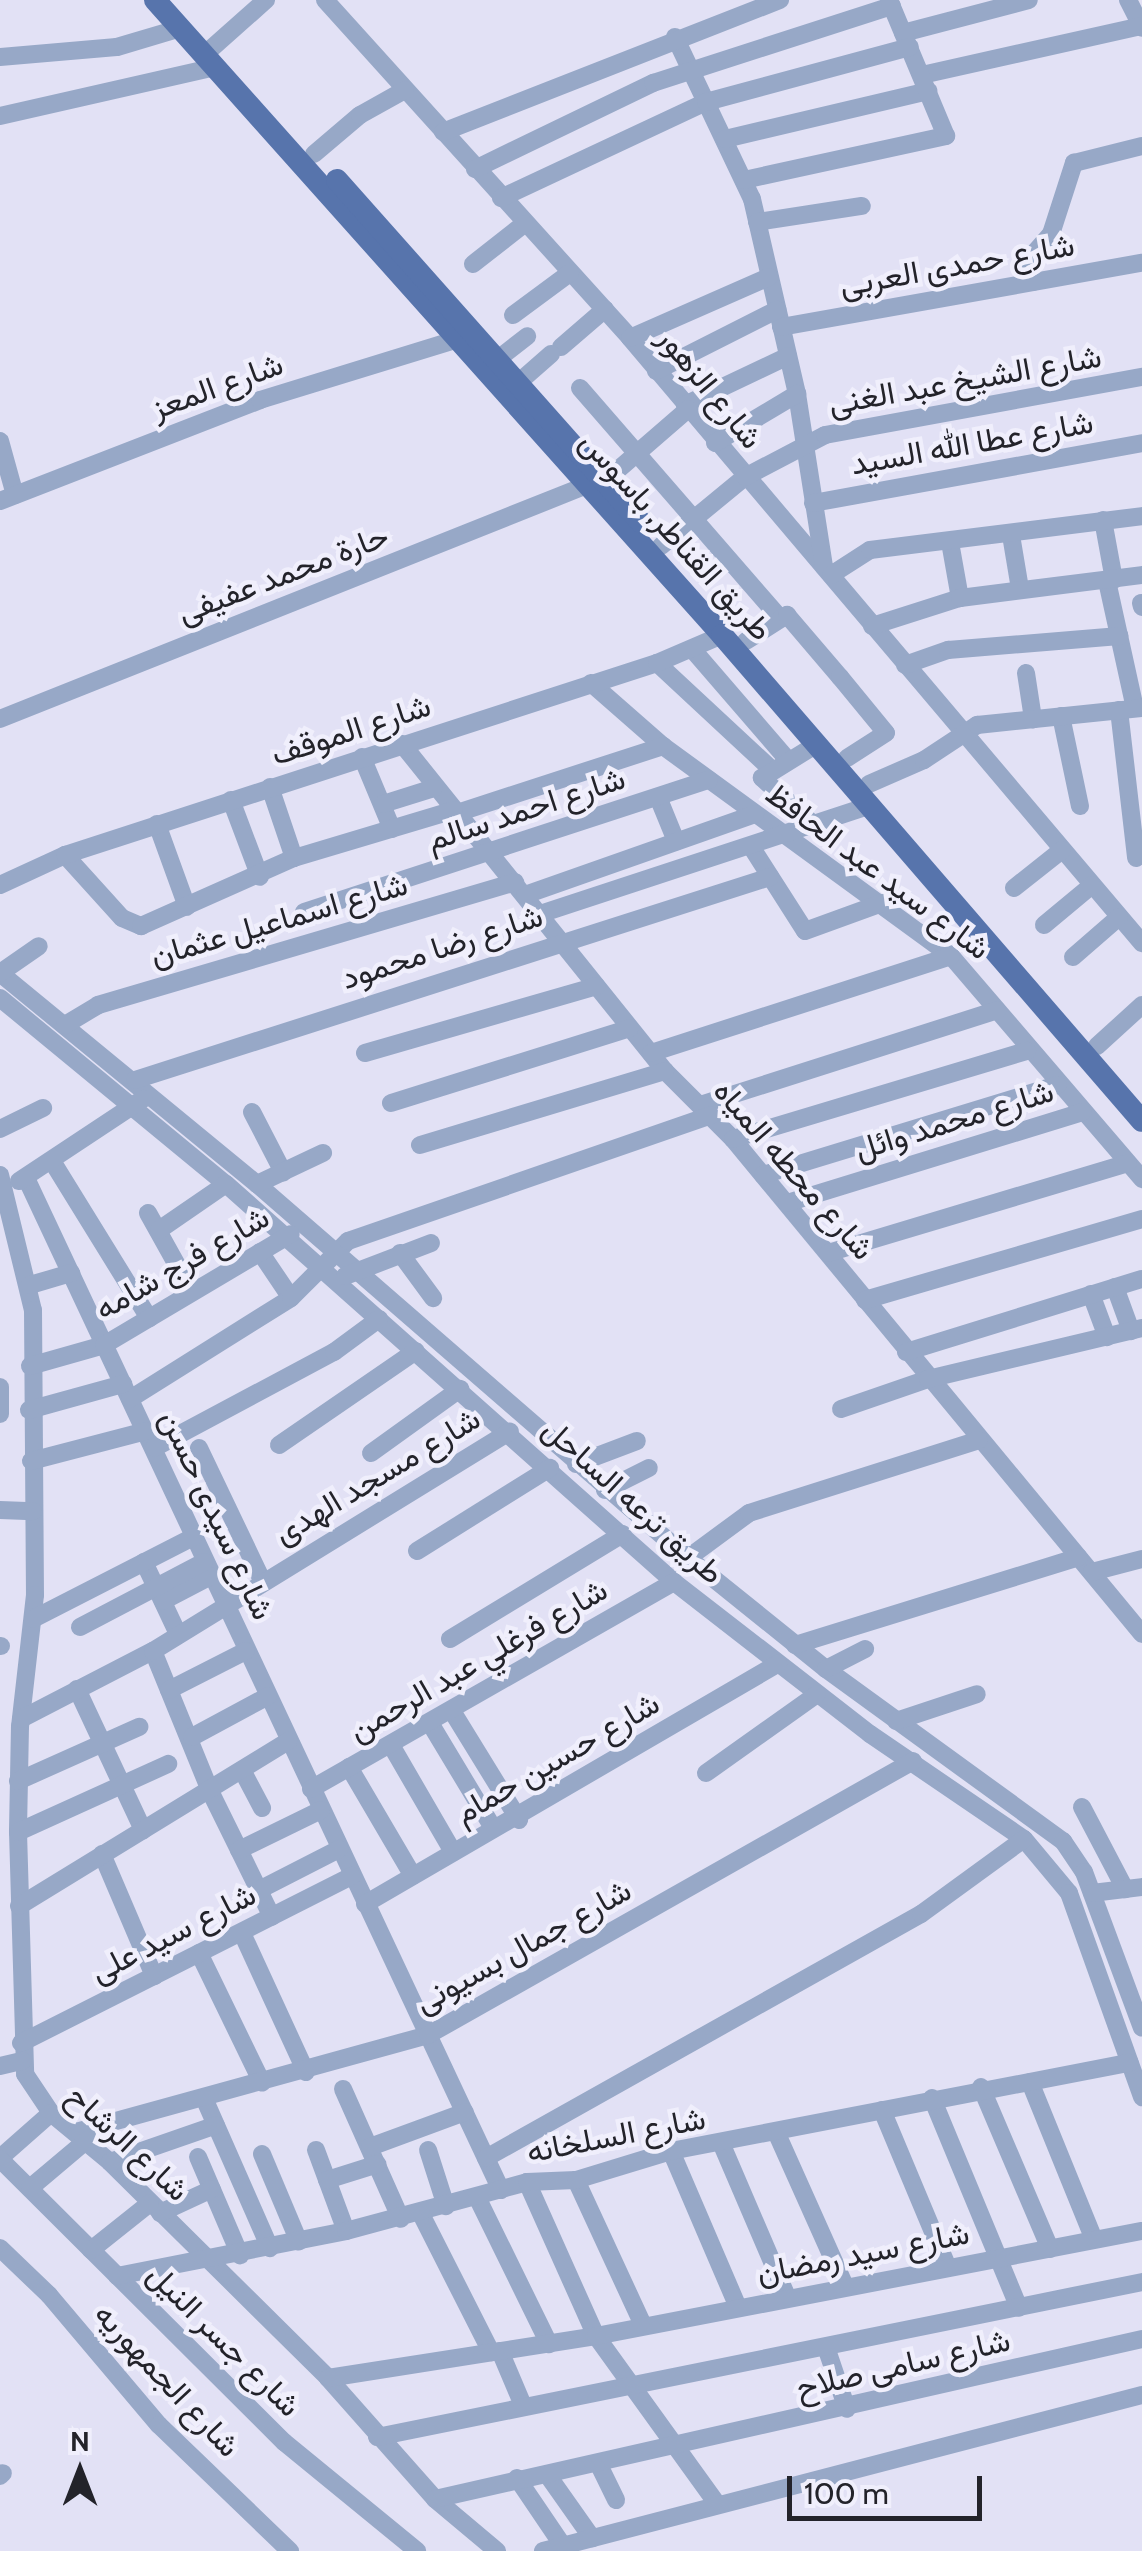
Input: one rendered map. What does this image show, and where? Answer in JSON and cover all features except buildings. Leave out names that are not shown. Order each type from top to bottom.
[{"type":"main road","name":"طريق القناطر, باسوس","points":[[155,0],[314,154],[518,382],[596,483],[817,744],[870,794],[1142,1099]]},
{"type":"main road","name":"طريق القناطر, باسوس","points":[[176,0],[212,56],[458,339],[661,546],[847,758],[870,794],[1142,1121]]},
{"type":"street","points":[[0,116],[212,56],[266,0]]},
{"type":"street","name":"شارع الزهور","points":[[325,0],[630,338],[1142,944]]},
{"type":"street","points":[[443,132],[675,37],[780,0]]},
{"type":"street","points":[[501,198],[706,102],[1030,0]]},
{"type":"street","points":[[725,138],[1142,27],[1128,0]]},
{"type":"street","points":[[475,168],[652,84],[693,75],[890,3],[946,136],[744,180]]},
{"type":"street","points":[[0,57],[117,47],[180,28]]},
{"type":"street","points":[[675,37],[744,180],[758,222],[798,394],[801,448],[828,572],[858,553],[1142,516]]},
{"type":"street","points":[[314,154],[360,115],[405,90]]},
{"type":"street","points":[[1033,282],[1030,258],[1051,234],[1074,162],[1142,146]]},
{"type":"street","points":[[758,222],[862,206]]},
{"type":"street","points":[[473,264],[524,224]]},
{"type":"street","name":"شارع حمدى العربى","points":[[656,371],[780,318],[1142,263]]},
{"type":"street","points":[[513,315],[570,273]]},
{"type":"street","points":[[630,338],[770,277]]},
{"type":"street","points":[[518,382],[605,310]]},
{"type":"street","points":[[498,359],[527,336]]},
{"type":"street","name":"شارع المعز","points":[[7,498],[260,400],[458,339]]},
{"type":"street","points":[[596,483],[686,407],[788,356]]},
{"type":"street","name":"شارع الشيخ عبد الغنى","points":[[661,546],[745,477],[833,432],[1142,378]]},
{"type":"street","points":[[580,388],[780,618]]},
{"type":"street","points":[[715,442],[798,394]]},
{"type":"street","points":[[0,440],[7,498]]},
{"type":"street","name":"شارع عطا الله السيد","points":[[813,503],[1142,443]]},
{"type":"street","name":"حارة محمد عفيفى","points":[[0,719],[596,483]]},
{"type":"street","points":[[1102,520],[1132,709],[1136,858]]},
{"type":"street","points":[[1011,535],[1020,589]]},
{"type":"street","points":[[950,542],[960,598]]},
{"type":"street","points":[[872,626],[960,598],[1142,576]]},
{"type":"street","points":[[746,641],[786,616],[886,732],[847,758]]},
{"type":"street","name":"شارع الموقف","points":[[0,885],[65,855],[657,664],[722,635]]},
{"type":"street","points":[[905,665],[948,650],[1119,636]]},
{"type":"street","points":[[693,650],[778,764]]},
{"type":"street","points":[[657,664],[778,764]]},
{"type":"street","points":[[1026,672],[1033,719]]},
{"type":"street","name":"شارع سيد عبد الحافظ","points":[[591,683],[663,746],[952,956],[1027,1051],[1142,1179]]},
{"type":"street","points":[[540,914],[816,826],[962,732],[1033,719],[1132,709]]},
{"type":"street","points":[[1061,716],[1080,806]]},
{"type":"street","name":"شارع محطه المياه","points":[[402,744],[665,1071],[733,1139],[1142,1634]]},
{"type":"street","points":[[816,826],[764,784],[778,764],[817,744]]},
{"type":"street","points":[[65,855],[128,923],[141,926],[260,877],[294,858],[663,746]]},
{"type":"street","points":[[362,757],[392,828]]},
{"type":"street","name":"شارع احمد سالم","points":[[304,912],[709,780]]},
{"type":"street","points":[[270,787],[294,858]]},
{"type":"street","points":[[383,804],[434,788]]},
{"type":"street","points":[[658,798],[676,842]]},
{"type":"street","points":[[232,800],[260,877]]},
{"type":"street","name":"شارع اسماعيل عثمان","points":[[65,1024],[98,1005],[520,888],[755,814]]},
{"type":"street","points":[[157,824],[187,908]]},
{"type":"street","points":[[752,848],[806,931],[882,903]]},
{"type":"street","points":[[1014,888],[1062,850]]},
{"type":"street","name":"شارع رضا محمود","points":[[135,1080],[560,940],[770,877]]},
{"type":"street","points":[[1044,925],[1092,885]]},
{"type":"street","points":[[1073,957],[1121,919],[1142,915]]},
{"type":"street","name":"طريق ترعه الساحل","points":[[39,946],[0,973],[151,1093],[688,1558],[826,1669],[1051,1830],[1080,1864],[1142,2028]]},
{"type":"street","points":[[651,1053],[952,956]]},
{"type":"street","points":[[365,1053],[597,986]]},
{"type":"street","name":"طريق ترعه الساحل","points":[[0,998],[226,1184],[282,1240],[510,1431],[674,1582],[817,1694],[1024,1838],[1069,1893],[1142,2097]]},
{"type":"street","points":[[1097,1046],[1142,1005]]},
{"type":"street","points":[[29,1410],[127,1392],[291,1298],[333,1252],[364,1234],[997,1010]]},
{"type":"street","points":[[391,1103],[630,1028]]},
{"type":"street","points":[[733,1139],[1027,1051]]},
{"type":"street","points":[[420,1145],[665,1071]]},
{"type":"street","points":[[763,1175],[1058,1085]]},
{"type":"street","points":[[3,1190],[151,1093]]},
{"type":"street","points":[[0,1128],[43,1108]]},
{"type":"street","points":[[252,1112],[283,1172]]},
{"type":"street","name":"شارع محمد وائل","points":[[786,1203],[1082,1112]]},
{"type":"street","points":[[257,1184],[323,1153]]},
{"type":"street","points":[[52,1161],[149,1318]]},
{"type":"street","points":[[828,1253],[1128,1163]]},
{"type":"street","name":"شارع سيدى حسن","points":[[26,1178],[501,2190]]},
{"type":"street","points":[[160,1230],[226,1184]]},
{"type":"street","name":"شارع الرشاح","points":[[3,1190],[30,1285],[33,1619],[20,1722],[18,1781],[21,2052],[51,2113],[110,2162],[328,2378],[435,2499],[497,2551]]},
{"type":"street","points":[[148,1212],[192,1292]]},
{"type":"street","points":[[865,1300],[1142,1219]]},
{"type":"street","name":"شارع فرج شامه","points":[[30,1366],[104,1345],[306,1226]]},
{"type":"street","points":[[338,1284],[352,1268],[431,1243]]},
{"type":"street","points":[[260,1252],[291,1298]]},
{"type":"street","points":[[400,1253],[433,1298]]},
{"type":"street","points":[[30,1285],[71,1273]]},
{"type":"street","points":[[906,1352],[1142,1279]]},
{"type":"street","points":[[841,1409],[928,1379],[1136,1330],[1115,1287]]},
{"type":"street","points":[[1091,1294],[1107,1338]]},
{"type":"street","points":[[31,1461],[150,1439],[334,1352],[379,1319]]},
{"type":"street","points":[[279,1446],[416,1352]]},
{"type":"street","points":[[0,1387],[0,1414]]},
{"type":"street","points":[[371,1454],[460,1389]]},
{"type":"street","name":"شارع مسجد الهدى","points":[[20,1722],[153,1651],[223,1603],[510,1431]]},
{"type":"street","points":[[688,1558],[748,1513],[978,1440]]},
{"type":"street","points":[[576,1464],[637,1441]]},
{"type":"street","points":[[199,1448],[262,1580]]},
{"type":"street","points":[[417,1551],[550,1468]]},
{"type":"street","points":[[605,1490],[650,1468]]},
{"type":"street","points":[[0,1510],[33,1511]]},
{"type":"street","points":[[450,1639],[622,1534]]},
{"type":"street","points":[[33,1619],[193,1537]]},
{"type":"street","points":[[795,1645],[1080,1557]]},
{"type":"street","points":[[1092,1572],[1142,1559]]},
{"type":"street","points":[[144,1562],[178,1634]]},
{"type":"street","points":[[80,1628],[207,1569]]},
{"type":"street","name":"شارع فرغلي عبد الرحمن","points":[[311,1788],[452,1712],[674,1582]]},
{"type":"street","points":[[826,1669],[866,1649]]},
{"type":"street","points":[[170,1690],[246,1650]]},
{"type":"street","points":[[153,1651],[192,1737],[210,1791],[272,1917]]},
{"type":"street","name":"شارع حسين حمام","points":[[365,1904],[493,1828],[519,1820],[778,1664]]},
{"type":"street","points":[[77,1690],[142,1830]]},
{"type":"street","points":[[706,1773],[817,1694]]},
{"type":"street","points":[[896,1721],[978,1694]]},
{"type":"street","points":[[192,1737],[268,1696]]},
{"type":"street","points":[[452,1712],[519,1820]]},
{"type":"street","points":[[0,1726],[20,1722]]},
{"type":"street","points":[[430,1723],[493,1828]]},
{"type":"street","points":[[18,1781],[140,1726]]},
{"type":"street","points":[[19,1906],[288,1741]]},
{"type":"street","points":[[391,1745],[453,1852]]},
{"type":"street","name":"شارع جمال بسيونى","points":[[81,2136],[428,2035],[913,1761]]},
{"type":"street","points":[[18,1832],[168,1764]]},
{"type":"street","points":[[349,1768],[413,1876]]},
{"type":"street","points":[[242,1770],[262,1808]]},
{"type":"street","points":[[1082,1806],[1133,1888],[1092,1893]]},
{"type":"street","points":[[240,1850],[321,1810]]},
{"type":"street","points":[[486,2158],[921,1914],[1024,1838]]},
{"type":"street","points":[[259,1890],[339,1849]]},
{"type":"street","points":[[102,1854],[154,1976]]},
{"type":"street","name":"شارع سيد على","points":[[0,2066],[154,1976],[352,1876]]},
{"type":"street","points":[[242,1932],[306,2072]]},
{"type":"street","points":[[200,1954],[262,2083]]},
{"type":"street","name":"شارع السلخانه","points":[[117,2276],[208,2262],[401,2219],[527,2182],[576,2180],[671,2150],[776,2134],[981,2087],[1130,2063]]},
{"type":"street","points":[[1030,2082],[1094,2240]]},
{"type":"street","points":[[981,2087],[1050,2249]]},
{"type":"street","points":[[343,2089],[401,2219]]},
{"type":"street","points":[[204,2098],[270,2248]]},
{"type":"street","points":[[932,2098],[1019,2308]]},
{"type":"street","points":[[882,2110],[948,2268]]},
{"type":"street","points":[[327,2180],[465,2112]]},
{"type":"street","points":[[0,2158],[51,2113]]},
{"type":"street","points":[[110,2162],[216,2125]]},
{"type":"street","points":[[776,2134],[845,2286]]},
{"type":"street","points":[[30,2188],[81,2136]]},
{"type":"street","points":[[722,2144],[787,2297]]},
{"type":"street","points":[[316,2150],[346,2231]]},
{"type":"street","points":[[428,2150],[446,2206]]},
{"type":"street","points":[[671,2150],[738,2306]]},
{"type":"street","points":[[262,2154],[299,2242]]},
{"type":"street","points":[[198,2157],[240,2255]]},
{"type":"street","name":"شارع جسر النيل","points":[[0,2158],[284,2442],[417,2551]]},
{"type":"street","points":[[576,2180],[644,2325]]},
{"type":"street","points":[[527,2182],[596,2336],[626,2383],[718,2505]]},
{"type":"street","points":[[91,2250],[156,2208],[212,2190]]},
{"type":"street","points":[[477,2197],[548,2344]]},
{"type":"street","points":[[222,2212],[249,2201]]},
{"type":"street","points":[[421,2214],[522,2404]]},
{"type":"street","name":"شارع سيد رمضان","points":[[328,2378],[596,2336],[1142,2232]]},
{"type":"street","name":"شارع الجمهوريه","points":[[0,2248],[49,2295],[159,2425],[290,2551]]},
{"type":"street","points":[[377,2437],[626,2383],[827,2350],[1142,2282]]},
{"type":"street","name":"شارع سامى صلاح","points":[[435,2499],[518,2478],[549,2477],[1142,2339]]},
{"type":"street","points":[[827,2350],[847,2409]]},
{"type":"street","points":[[543,2551],[1142,2395]]},
{"type":"street","points":[[599,2465],[616,2500]]},
{"type":"street","points":[[549,2477],[592,2538]]},
{"type":"street","points":[[518,2478],[563,2546]]}]
